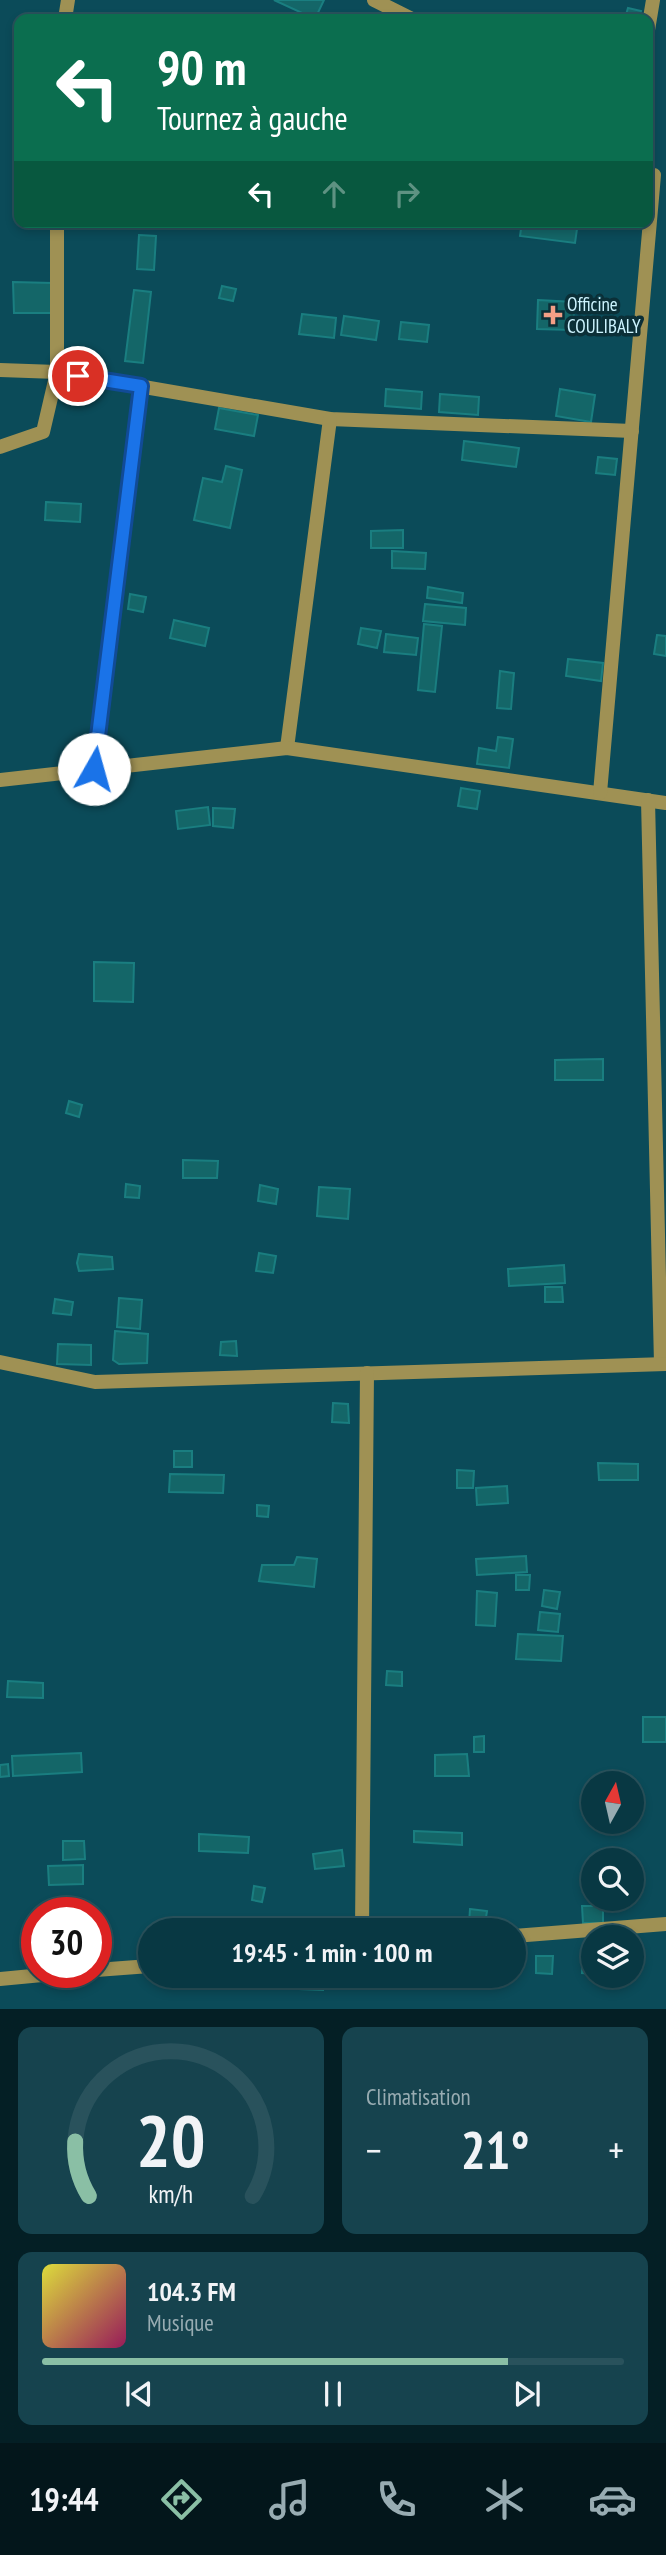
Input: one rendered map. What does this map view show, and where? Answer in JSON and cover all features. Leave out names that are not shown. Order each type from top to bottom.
[{"type":"street","points":[[374,0],[402,14]]},
{"type":"street","points":[[653,208],[656,176]]},
{"type":"street","points":[[0,447],[43,432],[57,372],[57,228]]},
{"type":"street","points":[[600,793],[651,228]]},
{"type":"street","points":[[0,370],[57,372],[330,419],[632,431]]},
{"type":"street","points":[[94,769],[141,386]]},
{"type":"street","points":[[287,748],[330,419]]},
{"type":"street","points":[[0,780],[287,748],[666,803]]},
{"type":"street","points":[[0,1362],[95,1382],[663,1364],[648,800]]},
{"type":"street","points":[[362,1918],[367,1373]]},
{"type":"street","points":[[526,1935],[666,1924]]},
{"type":"street","points":[[112,1969],[138,1967]]},
{"type":"street","points":[[0,1979],[21,1977]]},
{"type":"building","points":[[274,0],[324,0],[317,14],[304,14]]},
{"type":"building","points":[[628,8],[641,11],[640,14],[626,14]]},
{"type":"building","points":[[521,228],[577,228],[575,243],[520,236]]},
{"type":"building","points":[[139,235],[156,236],[154,270],[137,269]]},
{"type":"building","points":[[13,282],[52,283],[52,313],[14,313]]},
{"type":"building","points":[[222,286],[236,289],[233,301],[219,298]]},
{"type":"building","points":[[134,290],[151,292],[143,363],[125,361]]},
{"type":"building","points":[[538,300],[574,302],[573,330],[537,329]]},
{"type":"building","points":[[302,314],[336,318],[334,338],[299,334]]},
{"type":"building","points":[[344,316],[379,321],[376,340],[341,335]]},
{"type":"building","points":[[401,322],[429,325],[427,342],[399,339]]},
{"type":"building","points":[[386,389],[422,392],[421,409],[385,406]]},
{"type":"building","points":[[560,389],[595,395],[591,422],[556,416]]},
{"type":"building","points":[[440,394],[479,397],[478,415],[439,412]]},
{"type":"building","points":[[219,408],[258,415],[254,436],[215,429]]},
{"type":"building","points":[[464,441],[519,448],[516,467],[462,460]]},
{"type":"building","points":[[598,457],[617,459],[615,475],[596,473]]},
{"type":"building","points":[[226,466],[242,470],[230,528],[194,520],[203,478],[222,482]]},
{"type":"building","points":[[46,502],[81,504],[80,522],[45,520]]},
{"type":"building","points":[[403,530],[403,548],[371,548],[371,531]]},
{"type":"building","points":[[392,551],[426,553],[425,569],[392,568]]},
{"type":"building","points":[[428,587],[463,593],[462,603],[427,598]]},
{"type":"building","points":[[130,594],[146,597],[143,612],[128,609]]},
{"type":"building","points":[[425,604],[466,608],[465,625],[423,621]]},
{"type":"building","points":[[174,620],[209,628],[205,646],[170,638]]},
{"type":"building","points":[[424,624],[442,626],[435,692],[418,690]]},
{"type":"building","points":[[361,628],[381,631],[377,648],[358,644]]},
{"type":"building","points":[[386,634],[418,638],[416,655],[384,652]]},
{"type":"building","points":[[657,635],[666,636],[666,656],[654,654]]},
{"type":"building","points":[[568,659],[603,663],[601,681],[566,676]]},
{"type":"building","points":[[500,671],[514,673],[511,709],[497,708]]},
{"type":"building","points":[[498,737],[513,739],[509,768],[477,764],[479,748],[496,751]]},
{"type":"building","points":[[461,788],[480,791],[477,809],[458,806]]},
{"type":"building","points":[[208,807],[210,825],[178,829],[176,811]]},
{"type":"building","points":[[213,808],[235,809],[233,828],[213,826]]},
{"type":"building","points":[[94,962],[134,963],[133,1002],[94,1001]]},
{"type":"building","points":[[603,1059],[603,1080],[555,1080],[555,1060]]},
{"type":"building","points":[[69,1101],[82,1105],[79,1117],[66,1113]]},
{"type":"building","points":[[183,1160],[218,1161],[217,1178],[183,1178]]},
{"type":"building","points":[[126,1184],[140,1186],[139,1198],[125,1197]]},
{"type":"building","points":[[260,1185],[278,1189],[276,1204],[258,1201]]},
{"type":"building","points":[[319,1187],[350,1189],[348,1219],[317,1216]]},
{"type":"building","points":[[259,1253],[276,1256],[273,1273],[256,1271]]},
{"type":"building","points":[[79,1254],[112,1257],[113,1269],[79,1271]]},
{"type":"building","points":[[564,1265],[565,1283],[509,1286],[508,1269]]},
{"type":"building","points":[[545,1287],[562,1287],[563,1302],[545,1302]]},
{"type":"building","points":[[119,1298],[142,1300],[140,1329],[117,1327]]},
{"type":"building","points":[[55,1299],[73,1302],[71,1315],[53,1313]]},
{"type":"building","points":[[115,1331],[148,1334],[147,1363],[119,1364],[113,1360]]},
{"type":"building","points":[[236,1341],[237,1356],[220,1355],[221,1342]]},
{"type":"building","points":[[58,1344],[91,1345],[91,1365],[57,1364]]},
{"type":"building","points":[[333,1403],[348,1404],[349,1423],[332,1422]]},
{"type":"building","points":[[174,1451],[192,1451],[192,1467],[174,1467]]},
{"type":"building","points":[[598,1463],[638,1464],[638,1480],[599,1480]]},
{"type":"building","points":[[457,1470],[474,1471],[473,1488],[457,1488]]},
{"type":"building","points":[[170,1474],[224,1475],[223,1493],[169,1492]]},
{"type":"building","points":[[507,1486],[508,1503],[477,1505],[476,1488]]},
{"type":"building","points":[[257,1505],[269,1506],[268,1517],[257,1516]]},
{"type":"building","points":[[526,1556],[527,1572],[477,1575],[476,1559]]},
{"type":"building","points":[[297,1557],[317,1559],[314,1587],[259,1581],[262,1565],[294,1565]]},
{"type":"building","points":[[516,1575],[530,1575],[529,1590],[516,1590]]},
{"type":"building","points":[[544,1590],[560,1592],[557,1609],[542,1606]]},
{"type":"building","points":[[477,1591],[497,1593],[495,1626],[476,1625]]},
{"type":"building","points":[[540,1612],[560,1614],[558,1632],[538,1630]]},
{"type":"building","points":[[518,1634],[563,1636],[561,1661],[516,1659]]},
{"type":"building","points":[[387,1671],[402,1672],[402,1686],[386,1685]]},
{"type":"building","points":[[8,1681],[43,1683],[43,1698],[7,1697]]},
{"type":"building","points":[[643,1717],[666,1717],[666,1742],[643,1742]]},
{"type":"building","points":[[484,1736],[484,1752],[474,1752],[474,1737]]},
{"type":"building","points":[[81,1753],[82,1772],[13,1776],[12,1756]]},
{"type":"building","points":[[467,1754],[469,1776],[435,1776],[435,1755]]},
{"type":"building","points":[[8,1764],[9,1776],[0,1777],[0,1765]]},
{"type":"building","points":[[414,1831],[462,1833],[462,1845],[414,1842]]},
{"type":"building","points":[[199,1834],[249,1837],[248,1853],[199,1851]]},
{"type":"building","points":[[63,1841],[84,1841],[85,1859],[63,1860]]},
{"type":"building","points":[[342,1850],[344,1866],[315,1869],[313,1854]]},
{"type":"building","points":[[83,1865],[83,1884],[49,1885],[48,1866]]},
{"type":"building","points":[[254,1886],[265,1888],[262,1902],[252,1900]]},
{"type":"building","points":[[470,1909],[487,1911],[486,1918],[469,1918]]},
{"type":"building","points":[[582,1911],[603,1911],[603,1923],[583,1923]]},
{"type":"building","points":[[536,1956],[553,1956],[552,1974],[536,1973]]},
{"type":"building","points":[[323,1988],[323,1990],[299,1989]]},
{"type":"place","name":"Officine COULIBALY","points":[[553,315]]},
{"type":"route","points":[[78,376],[141,386],[94,769]]}]
